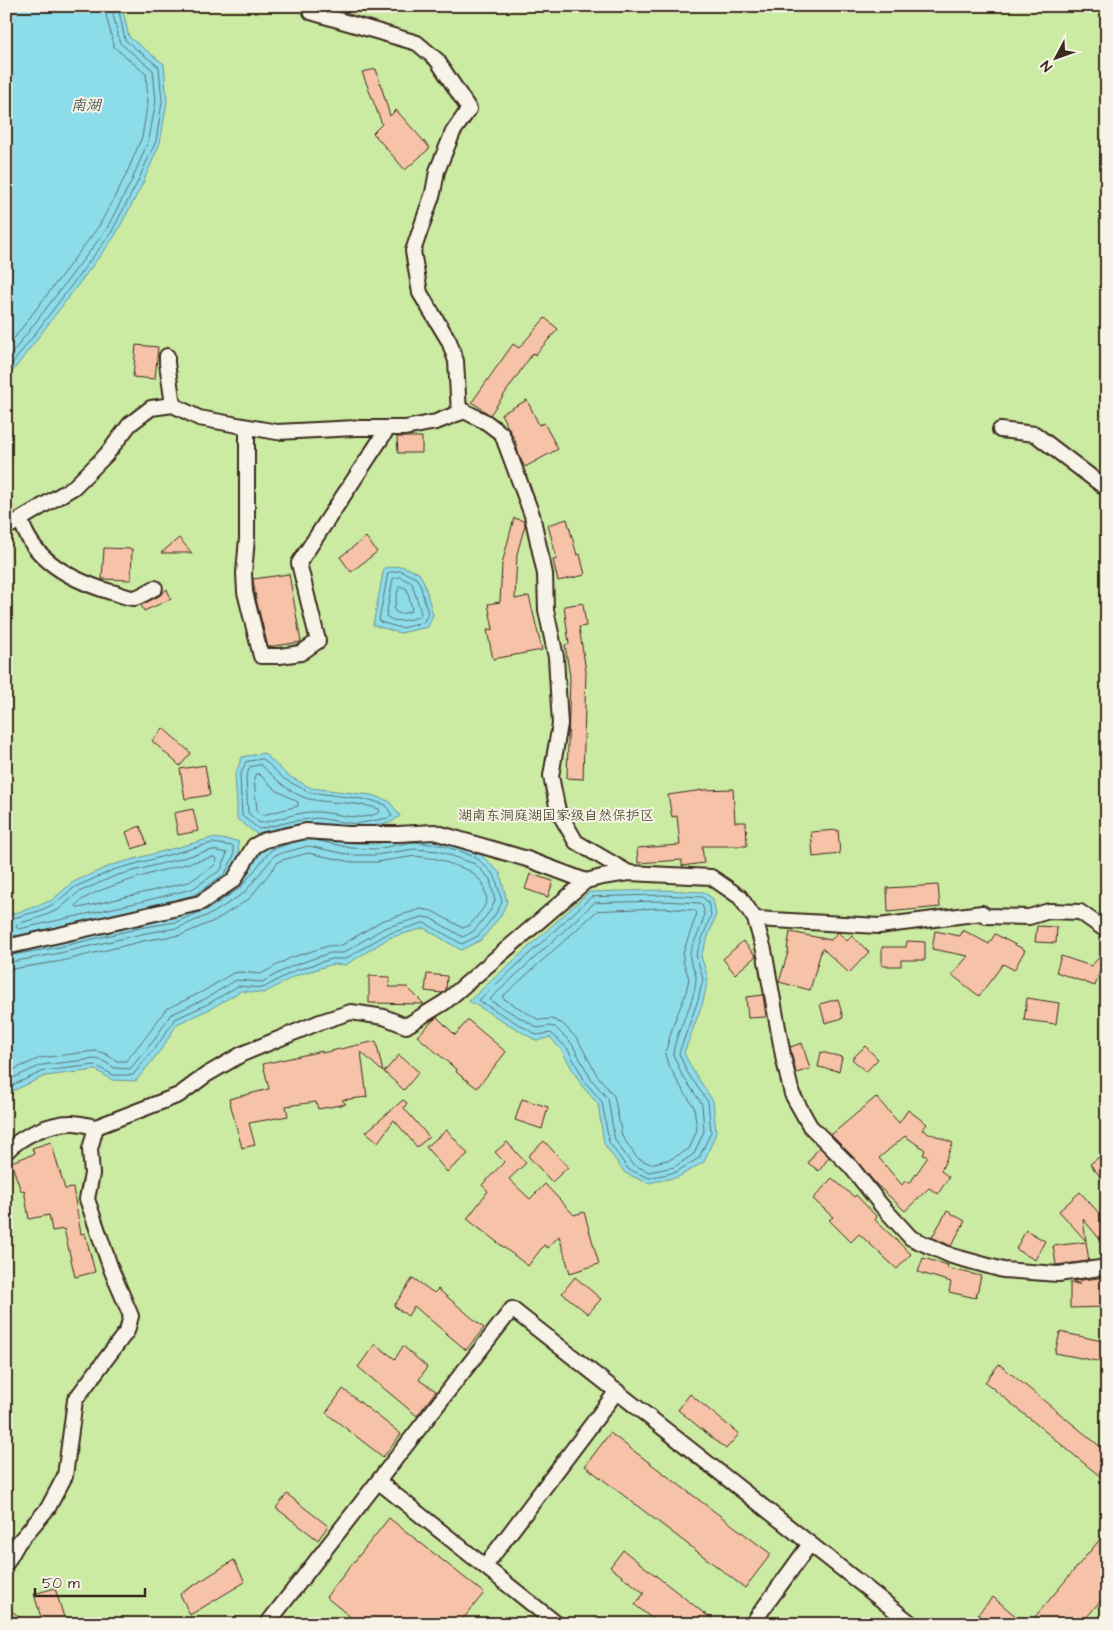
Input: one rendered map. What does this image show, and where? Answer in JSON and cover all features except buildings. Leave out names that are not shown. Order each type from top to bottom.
[{"type":"street","points":[[312,12],[417,43],[437,60],[469,109],[453,132],[437,171],[434,193],[413,251],[420,293],[450,341],[456,362],[459,413]]},
{"type":"street","points":[[167,356],[173,405]]},
{"type":"street","points":[[6,528],[74,487],[106,455],[130,424],[151,408],[173,405],[200,418],[277,432],[405,428],[436,422],[464,411],[486,422],[502,434],[525,492],[545,574],[546,610],[556,657],[560,724],[552,776],[558,811],[576,842],[629,873]]},
{"type":"street","points":[[247,427],[245,592],[261,656],[301,654],[318,641],[299,563],[388,428]]},
{"type":"street","points":[[1000,430],[1035,434],[1107,489]]},
{"type":"street","points":[[21,520],[24,532],[56,569],[86,584],[134,598],[155,588]]},
{"type":"street","points":[[6,947],[200,903],[234,880],[254,846],[265,840],[306,831],[348,834],[434,832],[527,859],[586,881]]},
{"type":"street","points":[[6,1152],[12,1146],[45,1127],[72,1123],[96,1127],[180,1095],[206,1075],[242,1054],[320,1022],[351,1012],[384,1017],[406,1026],[445,1002],[586,881],[629,873],[710,877],[740,897],[755,919],[764,950],[784,1061],[792,1094],[810,1126],[851,1167],[881,1205],[911,1238],[952,1256],[1003,1270],[1058,1274],[1107,1267]]},
{"type":"street","points":[[755,919],[879,926],[982,913],[986,916],[1029,917],[1049,911],[1056,911],[1080,912],[1107,932]]},
{"type":"street","points":[[6,1564],[18,1543],[48,1508],[65,1476],[75,1400],[127,1331],[131,1316],[111,1269],[87,1199],[92,1174],[90,1149],[96,1127]]},
{"type":"street","points":[[267,1624],[512,1309],[912,1624]]},
{"type":"street","points":[[485,1566],[617,1391]]},
{"type":"street","points":[[379,1482],[552,1622]]},
{"type":"street","points":[[752,1624],[810,1544]]},
{"type":"green space","name":"湖南东洞庭湖国家级自然保护区","points":[[6,6],[1107,6],[1107,1624],[6,1624]]},
{"type":"water","name":"南湖","points":[[6,6],[122,6],[129,37],[164,64],[167,102],[160,143],[142,185],[115,236],[6,380]]},
{"type":"water","points":[[402,566],[419,573],[424,582],[433,615],[428,627],[400,633],[373,625],[384,568]]},
{"type":"water","points":[[264,753],[287,775],[311,788],[371,795],[389,801],[400,816],[390,823],[356,829],[317,823],[257,834],[237,819],[235,775],[242,757]]},
{"type":"water","points":[[309,834],[351,843],[375,844],[414,837],[440,840],[465,848],[481,855],[500,873],[507,902],[500,917],[481,940],[461,950],[424,928],[389,938],[346,965],[333,964],[295,976],[264,993],[241,991],[210,1009],[177,1024],[163,1047],[136,1081],[112,1080],[96,1070],[45,1076],[6,1094],[6,952],[144,922],[174,918],[208,903],[238,883],[268,845]]},
{"type":"water","points":[[212,838],[238,841],[239,856],[230,877],[196,899],[10,942],[6,929],[6,916],[52,900],[73,882],[112,865]]},
{"type":"water","points":[[662,890],[704,892],[713,899],[716,915],[701,956],[708,978],[703,1002],[684,1053],[713,1101],[716,1133],[704,1162],[678,1177],[648,1183],[625,1173],[604,1144],[598,1104],[582,1086],[562,1051],[550,1037],[537,1041],[469,1001],[589,892]]}]
